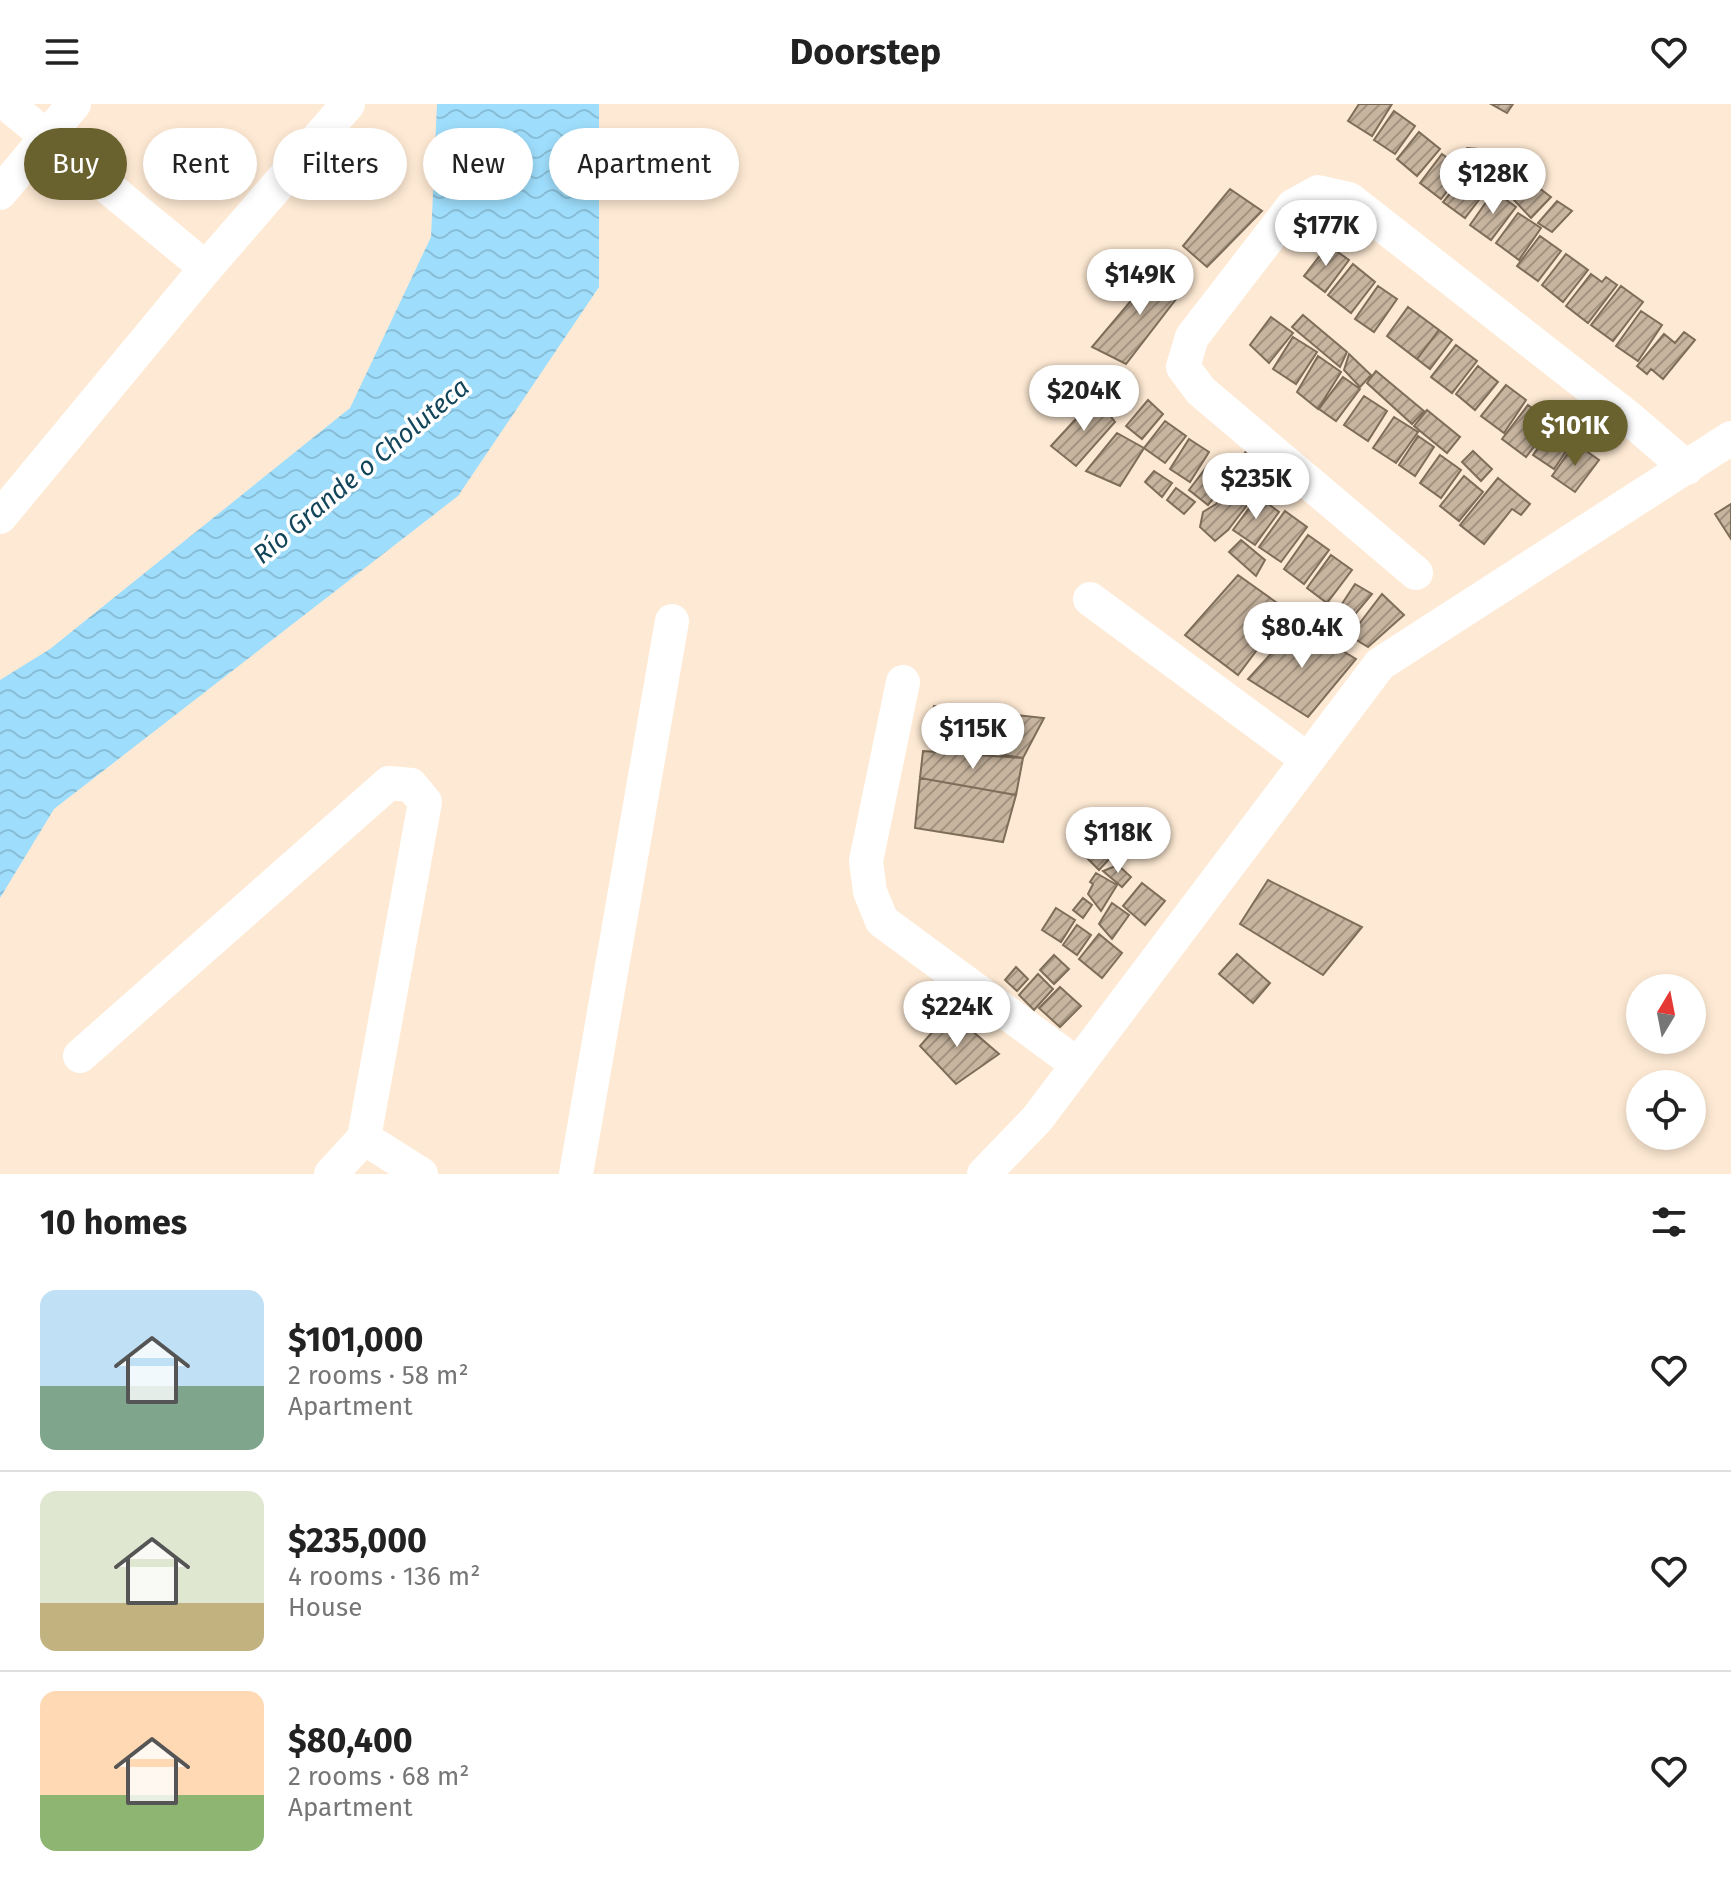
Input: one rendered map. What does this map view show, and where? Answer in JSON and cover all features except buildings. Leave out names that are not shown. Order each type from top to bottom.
[{"type":"street","points":[[7,104],[36,128]]},
{"type":"street","points":[[54,128],[74,104]]},
{"type":"street","points":[[0,517],[206,268],[348,104]]},
{"type":"street","points":[[0,193],[24,164]]},
{"type":"street","points":[[1416,573],[1201,391],[1183,367],[1192,337],[1293,206],[1318,192],[1349,199],[1629,418],[1687,468]]},
{"type":"street","points":[[123,200],[206,268]]},
{"type":"street","points":[[984,1174],[1037,1119],[1380,664],[1731,438]]},
{"type":"street","points":[[1090,599],[1308,760]]},
{"type":"street","points":[[576,1174],[672,621]]},
{"type":"street","points":[[903,682],[866,861],[870,892],[882,921],[1078,1065]]},
{"type":"street","points":[[80,1056],[389,783],[411,785],[425,802],[364,1138],[331,1174]]},
{"type":"street","points":[[364,1138],[421,1174]]},
{"type":"water","name":"Río Grande o Choluteca","points":[[437,104],[599,104],[599,128],[549,128],[549,200],[599,200],[599,287],[458,496],[54,809],[0,898],[0,680],[50,649],[350,408],[431,237],[433,200],[533,200],[533,128],[436,128]]}]
